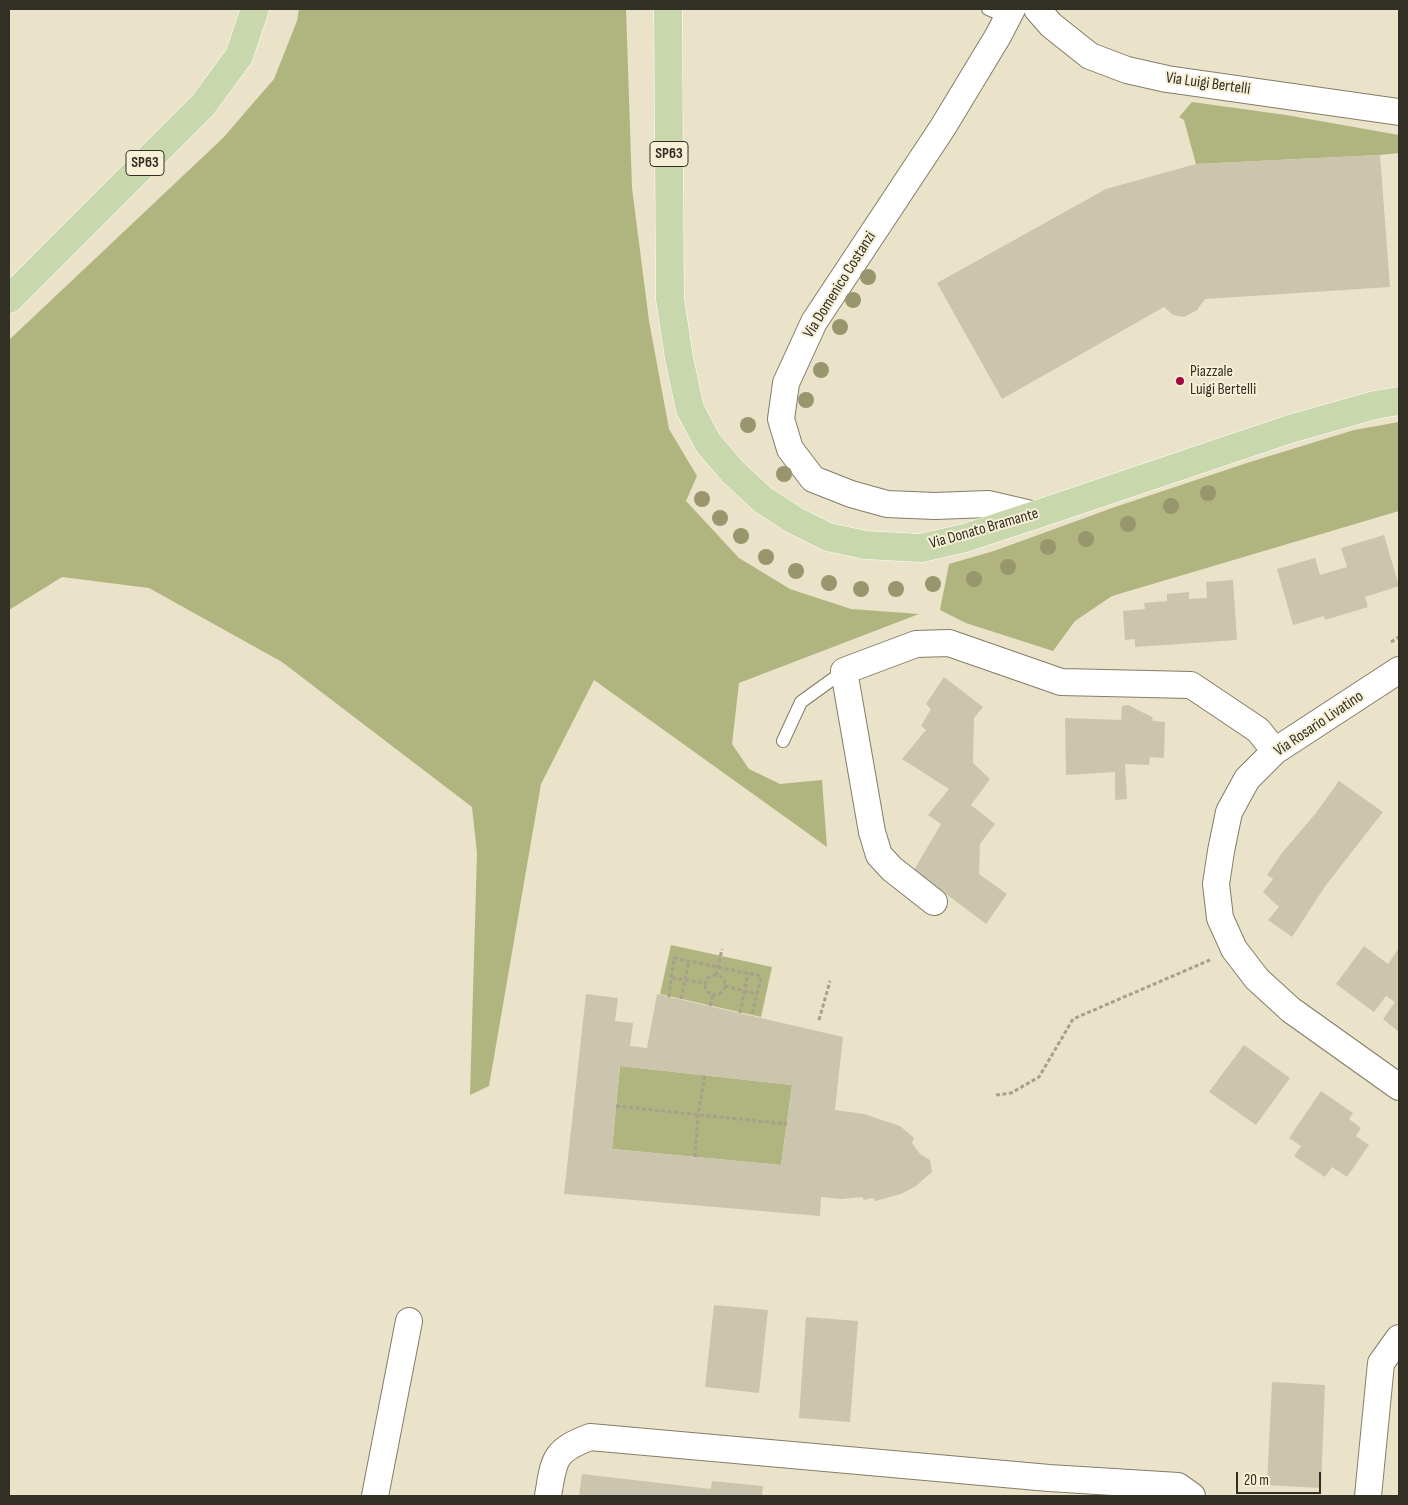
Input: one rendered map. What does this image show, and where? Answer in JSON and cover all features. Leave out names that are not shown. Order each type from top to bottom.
[{"type":"main road","name":"SP63","points":[[9,299],[203,105],[240,56],[255,9]]},
{"type":"main road","name":"Via Donato Bramante","points":[[668,9],[670,298],[679,358],[690,409],[708,443],[733,472],[762,499],[794,520],[828,537],[837,539],[865,545],[921,548],[965,538],[1290,428],[1376,405],[1399,401]]},
{"type":"street","name":"Via Luigi Bertelli","points":[[1037,9],[1051,25],[1090,56],[1128,70],[1167,79],[1399,112]]},
{"type":"street","name":"Via Domenico Costanzi","points":[[1002,12],[998,36],[943,127],[814,322],[786,382],[781,419],[790,449],[814,479],[851,494],[887,504],[935,506],[988,504],[1035,515]]},
{"type":"street","points":[[934,902],[879,855],[872,832],[844,671],[916,644],[949,643],[1061,682],[1191,685],[1258,730],[1275,751]]},
{"type":"street","name":"Via Rosario Livatino","points":[[1399,670],[1275,751],[1247,778],[1229,812],[1216,884],[1220,918],[1234,949],[1257,979],[1291,1010],[1399,1087]]},
{"type":"street","points":[[375,1496],[408,1321]]},
{"type":"street","points":[[1368,1496],[1381,1363],[1399,1338]]},
{"type":"street","points":[[548,1496],[554,1462],[570,1444],[590,1437],[1049,1478],[1178,1486],[1192,1496]]},
{"type":"lane","points":[[783,741],[801,702],[844,671]]},
{"type":"path","points":[[1391,642],[1399,637]]},
{"type":"path","points":[[716,975],[722,949]]},
{"type":"path","points":[[669,996],[674,958],[748,973],[761,976],[752,1015]]},
{"type":"path","points":[[996,1095],[1011,1093],[1040,1077],[1072,1019],[1212,959],[1216,966]]},
{"type":"path","points":[[681,999],[688,961]]},
{"type":"path","points":[[740,1012],[748,973]]},
{"type":"path","points":[[716,975],[723,978],[726,986],[723,992],[713,995],[706,990],[705,983],[708,978],[716,975]]},
{"type":"path","points":[[672,978],[705,983]]},
{"type":"path","points":[[819,1020],[830,981]]},
{"type":"path","points":[[726,986],[757,994]]},
{"type":"path","points":[[710,1006],[713,995]]},
{"type":"path","points":[[695,1157],[698,1115],[705,1075]]},
{"type":"path","points":[[616,1106],[787,1124]]},
{"type":"green space","points":[[299,9],[626,9],[632,188],[649,321],[669,429],[697,476],[686,501],[739,558],[790,589],[851,609],[919,614],[739,683],[732,744],[749,769],[780,784],[822,780],[827,847],[594,680],[541,784],[489,1086],[470,1095],[477,853],[472,807],[282,662],[149,588],[62,577],[9,610],[9,340],[223,138],[274,79],[297,21]]},
{"type":"green space","points":[[1192,102],[1286,115],[1399,135],[1399,153],[1196,164],[1184,120],[1179,117]]},
{"type":"green space","points":[[1399,422],[1399,511],[1112,596],[1075,621],[1053,651],[966,623],[940,610],[949,564],[994,551],[1115,507],[1247,463],[1354,430]]},
{"type":"green space","points":[[671,945],[772,967],[761,1017],[660,994]]},
{"type":"green space","points":[[620,1066],[792,1085],[781,1165],[612,1149]]},
{"type":"building","points":[[1380,155],[1390,287],[1205,299],[1197,310],[1184,317],[1173,315],[1164,307],[1002,399],[937,283],[1106,189],[1196,164]]},
{"type":"building","points":[[1384,535],[1399,586],[1365,597],[1368,607],[1325,620],[1324,616],[1293,625],[1277,569],[1315,558],[1320,575],[1347,567],[1341,548]]},
{"type":"building","points":[[1233,580],[1237,640],[1135,647],[1135,639],[1125,640],[1123,611],[1145,609],[1144,603],[1167,601],[1167,594],[1189,592],[1189,599],[1207,598],[1206,582]]},
{"type":"building","points":[[944,677],[983,707],[974,718],[973,763],[990,779],[971,805],[995,824],[980,844],[979,874],[1007,894],[986,924],[914,870],[941,824],[928,815],[949,789],[902,759],[926,730],[921,726],[931,709],[926,704]]},
{"type":"building","points":[[1128,705],[1152,717],[1153,721],[1165,722],[1164,758],[1150,757],[1149,765],[1125,764],[1127,799],[1115,800],[1115,772],[1066,775],[1065,718],[1121,720],[1122,706]]},
{"type":"building","points":[[1339,781],[1383,812],[1326,885],[1292,937],[1268,920],[1279,907],[1263,892],[1273,879],[1267,875]]},
{"type":"building","points":[[1364,946],[1388,964],[1399,948],[1399,1032],[1383,1019],[1395,1002],[1386,996],[1374,1012],[1336,984]]},
{"type":"building","points":[[586,994],[618,998],[615,1021],[633,1023],[630,1046],[647,1048],[657,994],[843,1037],[835,1110],[864,1114],[900,1126],[914,1138],[912,1143],[920,1154],[930,1160],[932,1172],[916,1186],[901,1194],[875,1201],[873,1198],[864,1200],[862,1197],[842,1199],[821,1197],[820,1216],[564,1194]],"holes":[[[620,1066],[792,1085],[781,1165],[612,1149]]]},
{"type":"building","points":[[1244,1045],[1290,1078],[1256,1125],[1209,1092]]},
{"type":"building","points":[[1321,1091],[1353,1113],[1349,1119],[1361,1128],[1356,1136],[1369,1145],[1347,1177],[1332,1167],[1325,1177],[1294,1156],[1301,1146],[1289,1138]]},
{"type":"building","points":[[714,1305],[768,1310],[759,1393],[705,1387]]},
{"type":"building","points":[[806,1317],[858,1321],[850,1422],[799,1418]]},
{"type":"building","points":[[1272,1382],[1325,1385],[1321,1488],[1267,1485]]},
{"type":"building","points":[[582,1474],[711,1489],[712,1481],[763,1486],[762,1496],[579,1496]]},
{"type":"place","name":"Piazzale Luigi Bertelli","points":[[1180,381]]}]
